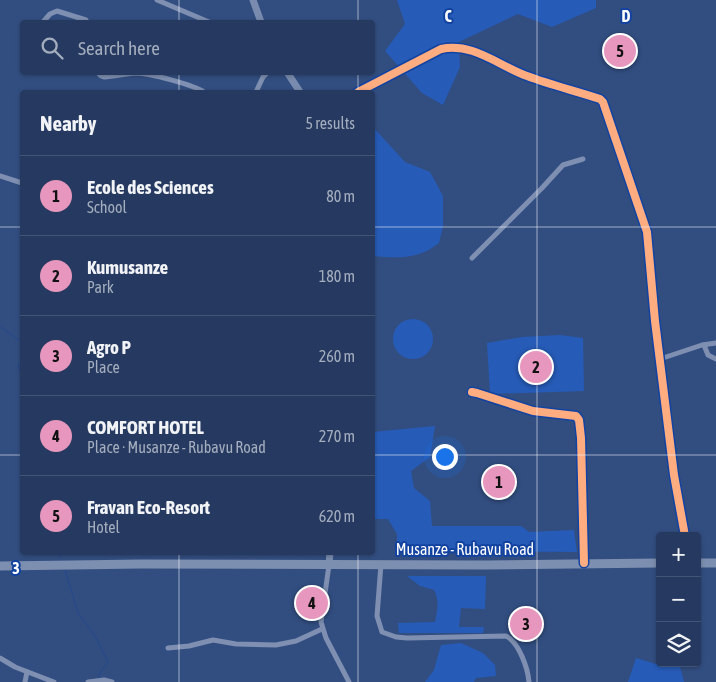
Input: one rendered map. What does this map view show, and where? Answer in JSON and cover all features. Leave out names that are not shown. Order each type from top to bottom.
[{"type":"highway","points":[[701,562],[716,563]]},
{"type":"highway","name":"Musanze - Rubavu Road","points":[[0,566],[656,563]]},
{"type":"main road","points":[[252,0],[260,20]]},
{"type":"main road","points":[[289,75],[299,90]]},
{"type":"main road","points":[[329,564],[330,555]]},
{"type":"street","points":[[157,0],[204,20]]},
{"type":"street","points":[[45,20],[56,11],[86,20]]},
{"type":"street","points":[[362,90],[440,49],[453,48],[482,54],[527,76],[602,100],[647,232],[674,476],[684,532]]},
{"type":"street","points":[[99,75],[104,77],[121,75]]},
{"type":"street","points":[[150,75],[199,90]]},
{"type":"street","points":[[257,90],[266,75]]},
{"type":"street","points":[[472,258],[563,165],[583,160]]},
{"type":"street","points":[[0,176],[20,182]]},
{"type":"street","points":[[660,360],[704,345],[716,343]]},
{"type":"street","points":[[704,345],[708,355],[716,359]]},
{"type":"street","points":[[472,392],[533,411],[570,414],[576,416],[579,420],[584,564]]},
{"type":"street","points":[[329,564],[321,616],[322,629],[349,682]]},
{"type":"street","points":[[381,564],[377,616],[382,632],[396,637],[407,638],[506,636],[513,641],[524,662],[528,670],[529,682]]},
{"type":"street","points":[[168,648],[189,646],[213,640],[236,644],[276,645],[296,641],[322,629]]},
{"type":"street","points":[[0,658],[27,672],[53,682]]},
{"type":"street","points":[[25,682],[27,672]]},
{"type":"street","points":[[88,682],[104,680],[112,682]]},
{"type":"shaded area","points":[[397,0],[596,0],[596,8],[552,27],[518,14],[459,42],[460,67],[443,105],[422,93],[385,51],[405,24]]},
{"type":"shaded area","points":[[375,129],[405,162],[430,172],[443,196],[443,226],[439,243],[431,249],[415,255],[400,257],[375,256]]},
{"type":"shaded area","points":[[417,319],[424,322],[430,328],[433,339],[432,347],[424,356],[417,359],[409,359],[402,356],[394,347],[393,335],[396,328],[405,320]]},
{"type":"shaded area","points":[[560,335],[583,338],[584,391],[490,394],[487,343],[522,337]]},
{"type":"shaded area","points":[[435,426],[430,457],[411,471],[414,488],[430,501],[432,526],[521,526],[529,532],[574,530],[577,552],[397,551],[397,534],[388,519],[375,519],[375,432]]},
{"type":"shaded area","points":[[407,576],[486,576],[485,609],[461,608],[459,627],[484,627],[483,633],[399,633],[398,623],[435,622],[437,610],[437,598],[434,590],[420,586]]},
{"type":"shaded area","points":[[461,643],[483,653],[495,665],[496,676],[476,678],[474,682],[425,682],[434,670],[441,645]]},
{"type":"shaded area","points":[[636,658],[656,664],[656,667],[680,667],[684,682],[628,682]]},
{"type":"waterway","points":[[0,327],[20,341]]},
{"type":"waterway","points":[[20,362],[18,365],[20,371]]},
{"type":"waterway","points":[[65,570],[78,613],[95,636],[108,662],[98,679]]},
{"type":"cycle path","points":[[362,90],[441,49],[453,48],[475,52],[527,76],[600,99],[603,102],[647,232],[655,321],[674,475],[684,532]]},
{"type":"cycle path","points":[[472,392],[533,411],[576,416],[579,420],[584,563]]},
{"type":"place","name":"Fravan Eco-Resort","points":[[620,51]]},
{"type":"place","name":"Kumusanze","points":[[536,367]]},
{"type":"place","name":"Ecole des Sciences","points":[[499,482]]},
{"type":"place","name":"COMFORT HOTEL","points":[[312,603]]},
{"type":"place","name":"Agro P","points":[[526,624]]}]
